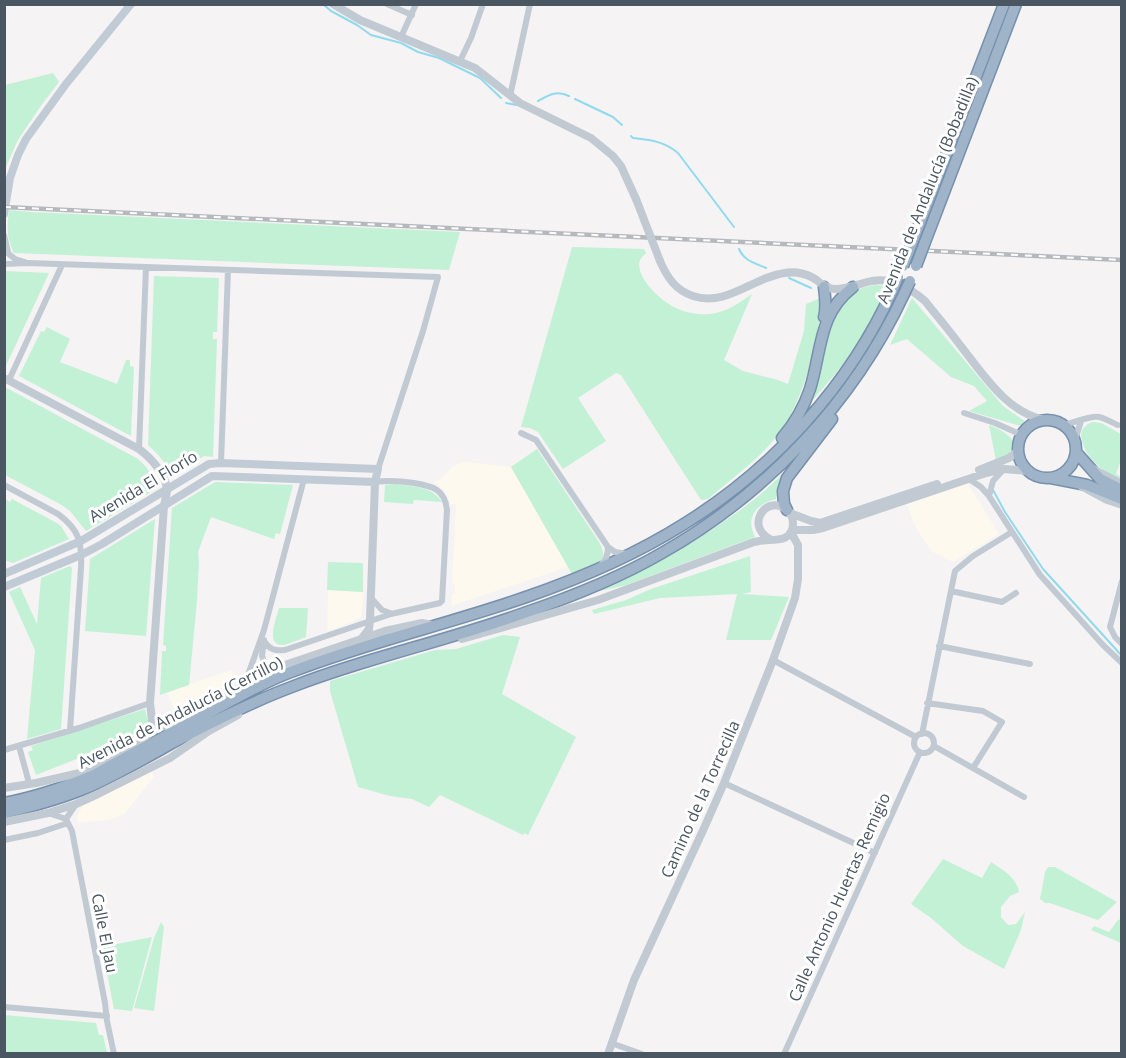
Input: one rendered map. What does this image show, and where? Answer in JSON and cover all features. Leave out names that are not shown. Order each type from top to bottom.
[{"type":"highway","name":"Avenida de Andalucía (Bobadilla)","points":[[435,642],[525,613],[595,586],[661,554],[726,512],[778,467],[823,420],[859,373],[886,330],[910,281],[916,266],[919,240],[1004,4]]},
{"type":"highway","name":"Avenida de Andalucía (Bobadilla)","points":[[438,626],[526,598],[597,570],[682,526],[763,464],[810,418],[832,392],[884,311],[903,266],[919,240],[1016,4]]},
{"type":"highway","points":[[824,287],[826,310],[824,329]]},
{"type":"highway","points":[[763,464],[802,406],[832,309],[853,287]]},
{"type":"highway","points":[[789,511],[784,504],[783,491],[788,478],[849,395],[859,373]]},
{"type":"highway","points":[[1051,478],[1060,475],[1071,465],[1076,452],[1075,440],[1063,425],[1045,420],[1030,426],[1022,435],[1018,451],[1022,463],[1029,471],[1038,476],[1087,485],[1122,499]]},
{"type":"highway","points":[[1076,452],[1100,479],[1122,490]]},
{"type":"highway","name":"Avenida de Andalucía (Cerrillo)","points":[[4,803],[43,794],[94,775],[150,741],[289,673],[348,652],[438,626]]},
{"type":"highway","name":"Avenida de Andalucía (Cerrillo)","points":[[171,731],[324,675],[435,642]]},
{"type":"highway","name":"Avenida de Andalucía (Cerrillo)","points":[[4,813],[75,792],[117,773],[150,741]]},
{"type":"main road","points":[[4,214],[7,178],[22,146],[66,84],[131,4]]},
{"type":"main road","points":[[221,463],[221,476]]},
{"type":"main road","name":"Avenida El Florío","points":[[4,574],[81,542],[209,464],[378,469]]},
{"type":"main road","points":[[304,466],[304,479]]},
{"type":"main road","points":[[375,482],[378,469]]},
{"type":"main road","name":"Avenida El Florío","points":[[4,587],[102,544],[212,477],[375,482]]},
{"type":"street","points":[[333,4],[360,20],[475,68],[510,96],[604,147],[621,166],[665,274],[672,283],[688,294],[699,298],[720,298],[775,274],[788,272],[802,273],[820,282],[824,287],[836,289],[853,287],[873,280],[883,280],[900,285],[916,293],[925,301],[999,392],[1028,415],[1045,420]]},
{"type":"street","points":[[387,4],[412,15]]},
{"type":"street","points":[[401,37],[416,4]]},
{"type":"street","points":[[460,61],[483,4]]},
{"type":"street","points":[[510,96],[530,4]]},
{"type":"street","points":[[4,235],[7,252],[15,259],[28,263]]},
{"type":"street","points":[[4,264],[62,264],[438,278],[378,469]]},
{"type":"street","points":[[62,264],[7,379],[139,449],[159,469],[167,489],[164,506],[150,741],[156,757],[164,761]]},
{"type":"street","points":[[139,449],[146,267]]},
{"type":"street","points":[[221,463],[228,270]]},
{"type":"street","points":[[964,413],[1022,435]]},
{"type":"street","points":[[1063,425],[1092,416],[1118,425]]},
{"type":"street","points":[[1075,440],[1081,421]]},
{"type":"street","points":[[521,433],[536,440],[608,547],[615,552],[631,554]]},
{"type":"street","points":[[770,540],[763,536],[758,521],[760,514],[766,508],[781,506],[820,523],[997,464],[1018,451]]},
{"type":"street","points":[[1087,465],[1122,483]]},
{"type":"street","points":[[989,496],[993,481],[1004,469]]},
{"type":"street","points":[[780,540],[791,532],[823,528],[986,472],[1004,469],[1029,471]]},
{"type":"street","points":[[244,686],[264,630],[304,479]]},
{"type":"street","points":[[969,479],[989,496],[1040,575],[1122,663]]},
{"type":"street","points":[[264,641],[269,648],[277,651],[285,650],[370,620],[440,603],[442,601],[446,504],[441,493],[429,485],[395,480],[375,482],[372,599],[370,620],[369,630],[361,639]]},
{"type":"street","points":[[1073,482],[1090,493],[1122,506]]},
{"type":"street","points":[[4,485],[65,519],[81,542],[70,730]]},
{"type":"street","points":[[789,511],[793,523],[791,532]]},
{"type":"street","points":[[798,550],[802,539],[813,530]]},
{"type":"street","name":"Camino de la Torrecilla","points":[[608,1053],[634,980],[724,783],[795,598],[798,579],[798,545],[791,532]]},
{"type":"street","points":[[934,747],[928,752],[920,752],[915,744],[927,703],[955,571],[973,556],[1012,532]]},
{"type":"street","points":[[435,642],[453,641],[598,600],[754,542],[780,540],[794,545],[798,550]]},
{"type":"street","points":[[597,570],[605,560],[608,547]]},
{"type":"street","points":[[1121,585],[1110,627],[1122,644]]},
{"type":"street","points":[[951,591],[1002,602],[1016,593]]},
{"type":"street","points":[[372,599],[382,610],[391,614]]},
{"type":"street","points":[[370,620],[377,628],[385,631]]},
{"type":"street","name":"Avenida de Andalucía (Cerrillo)","points":[[171,731],[276,668],[385,631],[422,623],[438,626]]},
{"type":"street","points":[[264,630],[262,656],[265,664]]},
{"type":"street","points":[[939,646],[1029,664]]},
{"type":"street","points":[[327,650],[348,652]]},
{"type":"street","points":[[772,660],[919,736],[926,734],[932,737],[934,747]]},
{"type":"street","points":[[251,669],[265,664],[276,668]]},
{"type":"street","points":[[5,822],[48,813],[76,804],[164,761],[209,731],[240,714],[254,702]]},
{"type":"street","points":[[927,703],[982,711],[1002,722],[973,768]]},
{"type":"street","points":[[4,750],[151,707]]},
{"type":"street","points":[[151,707],[171,731],[179,752]]},
{"type":"street","name":"Avenida de Andalucía (Cerrillo)","points":[[4,788],[84,772],[142,742],[150,741]]},
{"type":"street","points":[[19,746],[29,783]]},
{"type":"street","points":[[934,747],[1024,797]]},
{"type":"street","points":[[115,763],[124,752]]},
{"type":"street","name":"Calle Antonio Huertas Remigio","points":[[784,1053],[920,752]]},
{"type":"street","points":[[724,783],[874,853]]},
{"type":"street","points":[[4,840],[38,833],[67,821],[76,804]]},
{"type":"street","points":[[48,813],[67,821]]},
{"type":"street","name":"Calle El Jau","points":[[67,821],[72,831],[114,1053]]},
{"type":"street","points":[[4,1007],[108,1016]]},
{"type":"street","points":[[611,1043],[642,1053]]},
{"type":"shaded area","points":[[465,462],[511,467],[568,567],[451,606],[452,594],[455,593],[455,585],[452,584],[456,504],[451,504],[441,487],[433,482],[441,479],[452,467]]},
{"type":"shaded area","points":[[968,484],[999,534],[953,562],[931,551],[915,526],[907,504]]},
{"type":"shaded area","points":[[328,590],[363,592],[360,617],[327,631]]},
{"type":"shaded area","points":[[231,670],[235,688],[182,717],[176,716],[167,692]]},
{"type":"shaded area","points":[[151,771],[154,777],[125,813],[109,820],[78,823],[77,816],[83,805]]},
{"type":"green space","points":[[53,73],[59,82],[18,140],[5,169],[5,85]]},
{"type":"green space","points":[[9,210],[460,232],[449,270],[14,253],[8,232]]},
{"type":"green space","points":[[572,247],[644,249],[646,253],[640,260],[639,266],[645,280],[662,299],[687,312],[716,313],[732,307],[752,294],[724,360],[743,371],[788,384],[804,331],[806,304],[821,298],[814,348],[804,384],[790,416],[766,449],[708,499],[701,500],[621,375],[616,373],[578,398],[606,441],[563,469],[538,432],[521,427]]},
{"type":"green space","points":[[5,271],[49,273],[4,368]]},
{"type":"green space","points":[[154,276],[219,278],[217,332],[213,332],[213,339],[217,339],[213,457],[204,456],[172,477],[162,460],[148,445]]},
{"type":"green space","points":[[876,285],[887,286],[874,317],[851,355],[808,406],[833,320],[842,303],[853,292]]},
{"type":"green space","points":[[912,298],[1003,406],[1026,422],[1021,426],[969,411],[987,401],[974,386],[951,377],[907,339],[890,345]]},
{"type":"green space","points":[[47,327],[70,339],[60,362],[117,384],[126,360],[130,360],[130,366],[134,367],[131,436],[19,376],[41,331],[44,332]]},
{"type":"green space","points":[[5,387],[138,459],[150,472],[156,489],[86,531],[70,511],[60,504],[5,475]]},
{"type":"green space","points":[[1092,422],[1101,423],[1121,434],[1121,460],[1116,474],[1121,477],[1121,480],[1108,473],[1087,454],[1081,437],[1082,431]]},
{"type":"green space","points":[[989,425],[1009,436],[1014,442],[1008,454],[996,461]]},
{"type":"green space","points":[[537,449],[601,545],[603,556],[590,568],[572,574],[511,467]]},
{"type":"green space","points":[[795,462],[779,486],[776,499],[763,504],[754,512],[751,523],[755,537],[626,585],[600,591],[659,561],[715,528],[757,497]]},
{"type":"green space","points":[[215,482],[293,485],[280,534],[276,533],[274,539],[211,517],[198,552],[197,601],[189,685],[160,695],[162,651],[166,651],[166,646],[163,645],[172,508]]},
{"type":"green space","points":[[396,484],[428,490],[442,502],[414,500],[413,504],[384,502],[385,485]]},
{"type":"green space","points":[[5,499],[10,502],[12,499],[55,522],[61,526],[69,539],[13,563],[5,560]]},
{"type":"green space","points":[[155,519],[146,636],[85,631],[90,559]]},
{"type":"green space","points":[[750,556],[751,592],[742,594],[789,597],[771,640],[726,640],[737,594],[660,598],[594,614],[592,610],[626,600],[651,589]]},
{"type":"green space","points":[[328,562],[363,563],[363,592],[327,590]]},
{"type":"green space","points":[[70,566],[72,568],[61,729],[27,739],[35,650],[9,592],[20,587],[37,624],[41,578]]},
{"type":"green space","points":[[279,608],[308,608],[306,637],[288,644],[276,643],[273,633]]},
{"type":"green space","points":[[503,635],[520,637],[502,694],[576,737],[528,835],[524,833],[523,835],[440,795],[429,807],[412,799],[390,796],[358,787],[330,691],[330,681],[435,650],[456,649]]},
{"type":"green space","points":[[145,709],[148,728],[36,775],[28,752],[33,750],[31,746]]},
{"type":"green space","points":[[943,859],[982,878],[991,862],[1009,875],[1018,887],[1019,892],[1010,896],[1001,907],[1001,917],[1008,925],[1016,924],[1025,912],[1021,930],[1004,969],[963,946],[911,904]]},
{"type":"green space","points":[[1048,867],[1055,867],[1117,902],[1098,920],[1045,903],[1040,899]]},
{"type":"green space","points":[[1121,919],[1121,943],[1091,930],[1094,926],[1109,932]]},
{"type":"green space","points":[[161,922],[164,927],[154,1011],[134,1008],[154,938]]},
{"type":"green space","points":[[152,937],[132,1011],[114,1009],[102,947]]},
{"type":"green space","points":[[4,1015],[96,1023],[99,1035],[103,1035],[107,1053],[5,1053]]},
{"type":"waterway","points":[[323,4],[371,35],[401,43],[480,78],[501,98]]},
{"type":"waterway","points":[[538,101],[557,93],[569,96]]},
{"type":"waterway","points":[[575,99],[613,117],[622,125]]},
{"type":"waterway","points":[[506,103],[517,105]]},
{"type":"waterway","points":[[631,136],[651,140],[678,153],[734,227]]},
{"type":"waterway","points":[[739,249],[747,259],[766,268]]},
{"type":"waterway","points":[[789,278],[811,288]]},
{"type":"waterway","points":[[993,490],[1043,569],[1122,656]]},
{"type":"railway","points":[[4,207],[1122,260]]}]
